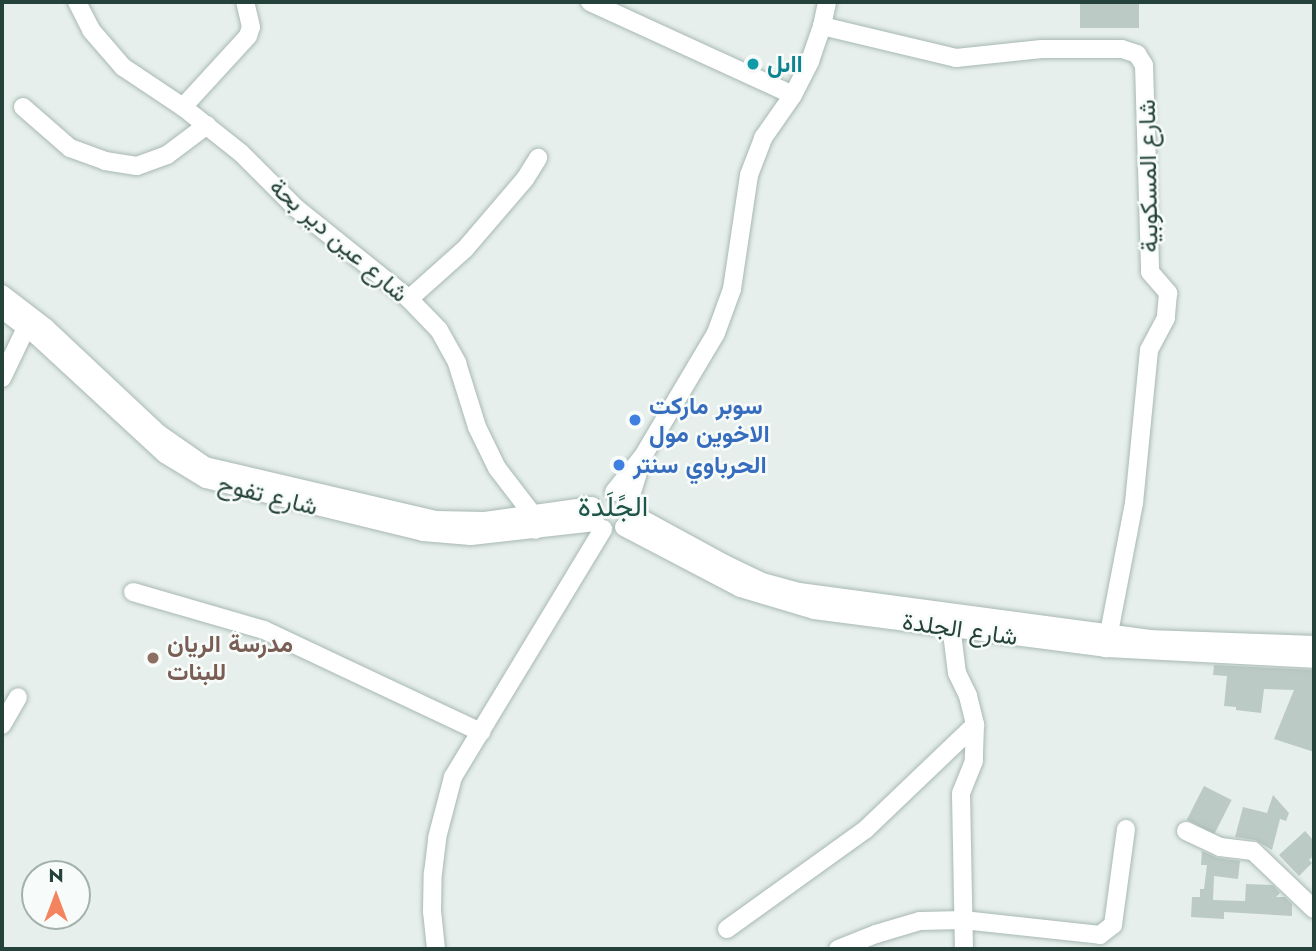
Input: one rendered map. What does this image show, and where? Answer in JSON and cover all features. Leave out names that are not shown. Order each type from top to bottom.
[{"type":"street","name":"شارع عين دير بحة","points":[[77,2],[91,30],[123,67],[183,107],[241,153],[296,208],[409,299],[439,330],[457,363],[477,427],[497,468],[534,522]]},
{"type":"street","points":[[183,107],[248,36],[251,27],[245,2]]},
{"type":"street","points":[[590,2],[793,95]]},
{"type":"street","points":[[436,949],[432,912],[433,873],[443,809],[453,777],[481,732],[597,519],[601,495],[624,508],[643,456],[716,333],[732,289],[749,175],[763,138],[793,95],[822,26],[827,2]]},
{"type":"street","name":"شارع المسكوبية","points":[[822,26],[956,58],[1042,49],[1122,49],[1133,52],[1142,61],[1146,73],[1150,272],[1168,293],[1166,318],[1149,350],[1134,503],[1108,640]]},
{"type":"street","points":[[23,107],[70,148],[106,161],[138,166],[167,155],[206,125]]},
{"type":"street","points":[[409,299],[465,248],[525,179],[538,158]]},
{"type":"street","points":[[2,294],[46,328],[159,434],[205,466],[436,520],[534,522]]},
{"type":"street","name":"شارع تفوح","points":[[2,309],[165,454],[206,480],[423,532],[471,536],[534,522],[597,519],[614,531],[624,508]]},
{"type":"street","points":[[2,378],[26,328]]},
{"type":"street","name":"شارع الجلدة","points":[[624,508],[763,597],[814,610],[952,621],[1108,640],[1314,659]]},
{"type":"street","points":[[133,592],[264,630],[481,732]]},
{"type":"street","points":[[952,621],[957,673],[968,696],[975,725],[974,761],[961,794],[964,949]]},
{"type":"street","name":"شارع الجلدة","points":[[1108,640],[1314,645]]},
{"type":"street","points":[[2,725],[18,697]]},
{"type":"street","points":[[727,929],[866,829],[890,809],[937,757],[975,725]]},
{"type":"street","points":[[447,949],[441,911],[442,874],[451,817],[481,732]]},
{"type":"street","points":[[838,949],[920,921],[963,920],[1100,935],[1113,925],[1126,829]]},
{"type":"street","points":[[1186,831],[1220,846],[1253,850],[1314,909]]},
{"type":"building","points":[[1080,2],[1139,2],[1139,28],[1080,28]]},
{"type":"building","points":[[1214,665],[1314,670],[1314,752],[1274,739],[1294,690],[1264,689],[1261,713],[1236,710],[1236,707],[1224,706],[1227,676],[1213,675]]},
{"type":"building","points":[[1204,786],[1232,800],[1214,834],[1187,820]]},
{"type":"building","points":[[1273,795],[1289,813],[1286,821],[1280,819],[1272,850],[1255,840],[1235,837],[1243,807],[1267,813]]},
{"type":"building","points":[[1305,831],[1314,841],[1314,855],[1309,860],[1312,863],[1299,876],[1279,855]]},
{"type":"building","points":[[1202,851],[1218,858],[1240,861],[1238,879],[1214,876],[1213,900],[1245,901],[1246,884],[1273,885],[1280,893],[1276,897],[1285,897],[1292,904],[1292,916],[1224,912],[1224,919],[1191,917],[1192,897],[1200,897],[1200,889],[1204,889],[1207,865],[1201,865]]},
{"type":"place","name":"ااىل","points":[[753,64]]},
{"type":"place","name":"سوبر ماركت الاخوين مول","points":[[635,420]]},
{"type":"place","name":"الحرباوي سنتر","points":[[619,465]]},
{"type":"place","name":"مدرسة الريان للبنات","points":[[153,658]]},
{"type":"district","name":"الجًلَدة","points":[[613,507]]}]
